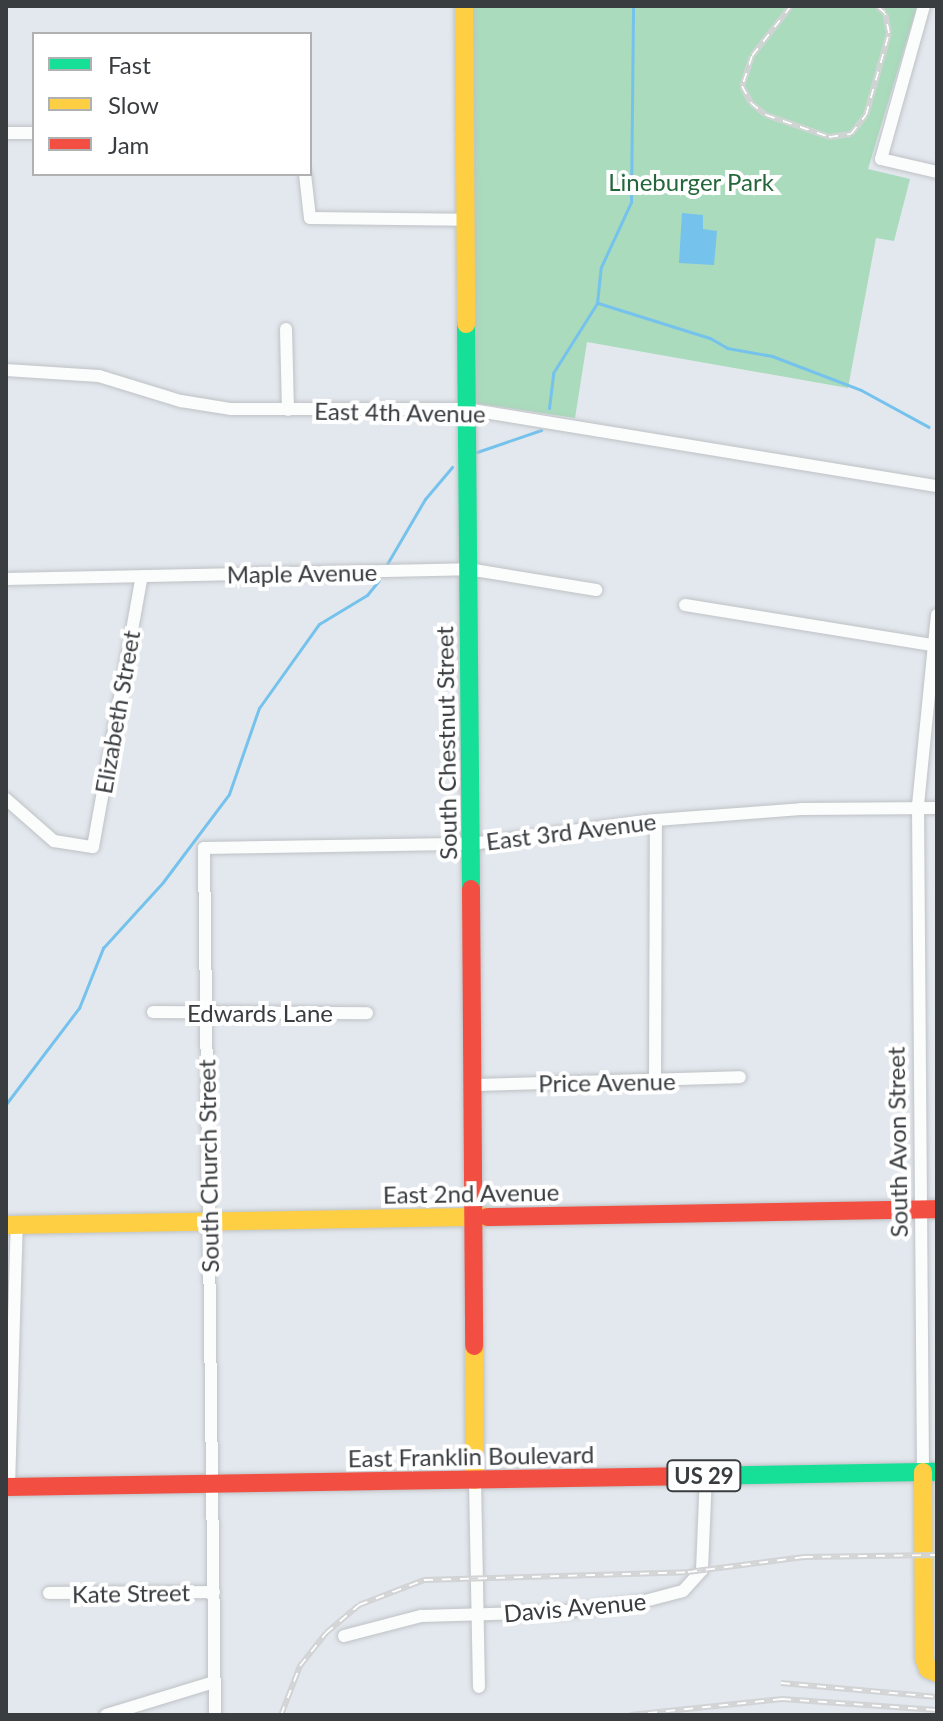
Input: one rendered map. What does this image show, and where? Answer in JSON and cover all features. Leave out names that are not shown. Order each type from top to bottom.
[{"type":"street","name":"South Chestnut Street","points":[[464,6],[463,220],[474,1085],[475,1480]]},
{"type":"street","points":[[924,6],[881,159],[937,172]]},
{"type":"street","points":[[6,133],[32,133]]},
{"type":"street","points":[[305,176],[310,218],[463,220]]},
{"type":"street","points":[[286,329],[288,410]]},
{"type":"street","name":"East 4th Avenue","points":[[6,370],[85,373],[195,405],[288,410],[466,409],[937,486]]},
{"type":"street","name":"Maple Avenue","points":[[6,579],[468,569],[596,590]]},
{"type":"street","name":"Elizabeth Street","points":[[6,799],[54,841],[93,847],[142,576]]},
{"type":"street","points":[[685,605],[936,646]]},
{"type":"street","name":"South Avon Street","points":[[932,1671],[929,1209],[918,805],[937,615]]},
{"type":"street","name":"East 3rd Avenue","points":[[204,848],[471,844],[656,820],[918,805],[937,808]]},
{"type":"street","points":[[655,1081],[656,820]]},
{"type":"street","name":"South Church Street","points":[[204,848],[215,1715]]},
{"type":"street","name":"Edwards Lane","points":[[153,1012],[367,1013]]},
{"type":"street","name":"Price Avenue","points":[[474,1085],[740,1077]]},
{"type":"street","name":"East 2nd Avenue","points":[[11,1225],[929,1209]]},
{"type":"street","points":[[8,1487],[11,1225]]},
{"type":"street","name":"East Franklin Boulevard","points":[[8,1487],[930,1472]]},
{"type":"street","name":"Davis Avenue","points":[[344,1636],[421,1616],[600,1607],[683,1591],[702,1570],[706,1476]]},
{"type":"street","points":[[475,1480],[479,1687]]},
{"type":"street","name":"Kate Street","points":[[49,1593],[214,1592]]},
{"type":"street","points":[[106,1715],[214,1682]]},
{"type":"green space","name":"Lineburger Park","points":[[472,6],[917,6],[868,169],[910,179],[894,241],[876,238],[848,388],[587,342],[575,418],[474,403]]},
{"type":"water","points":[[682,213],[703,215],[703,229],[717,231],[714,265],[679,263]]},
{"type":"waterway","points":[[549,408],[553,373],[597,303],[601,267],[631,202],[633,6]]},
{"type":"waterway","points":[[598,303],[710,338],[727,348],[772,356],[861,390],[929,427]]},
{"type":"waterway","points":[[474,453],[541,430]]},
{"type":"waterway","points":[[387,564],[425,499],[452,467]]},
{"type":"waterway","points":[[6,1104],[79,1008],[103,948],[163,882],[229,794],[259,708],[319,624],[367,595],[379,580]]},
{"type":"railway","points":[[791,6],[752,56],[742,86],[751,103],[766,115],[829,137],[851,134],[866,115],[889,33],[885,13],[877,6]]},
{"type":"railway","points":[[281,1715],[300,1666],[326,1633],[359,1605],[424,1580],[688,1572],[804,1557],[937,1555]]},
{"type":"railway","points":[[781,1683],[937,1697]]},
{"type":"railway","points":[[630,1715],[782,1699],[937,1710]]},
{"type":"traffic: fast","points":[[466,324],[471,889]]},
{"type":"traffic: fast","points":[[697,1476],[937,1472]]},
{"type":"traffic: slow","points":[[464,6],[466,324]]},
{"type":"traffic: slow","points":[[6,1225],[487,1217]]},
{"type":"traffic: slow","points":[[474,1346],[475,1480]]},
{"type":"traffic: slow","points":[[923,1472],[924,1658],[928,1669],[937,1673]]},
{"type":"traffic: jam","points":[[471,889],[474,1346]]},
{"type":"traffic: jam","points":[[487,1217],[937,1209]]},
{"type":"traffic: jam","points":[[6,1487],[697,1476]]}]
